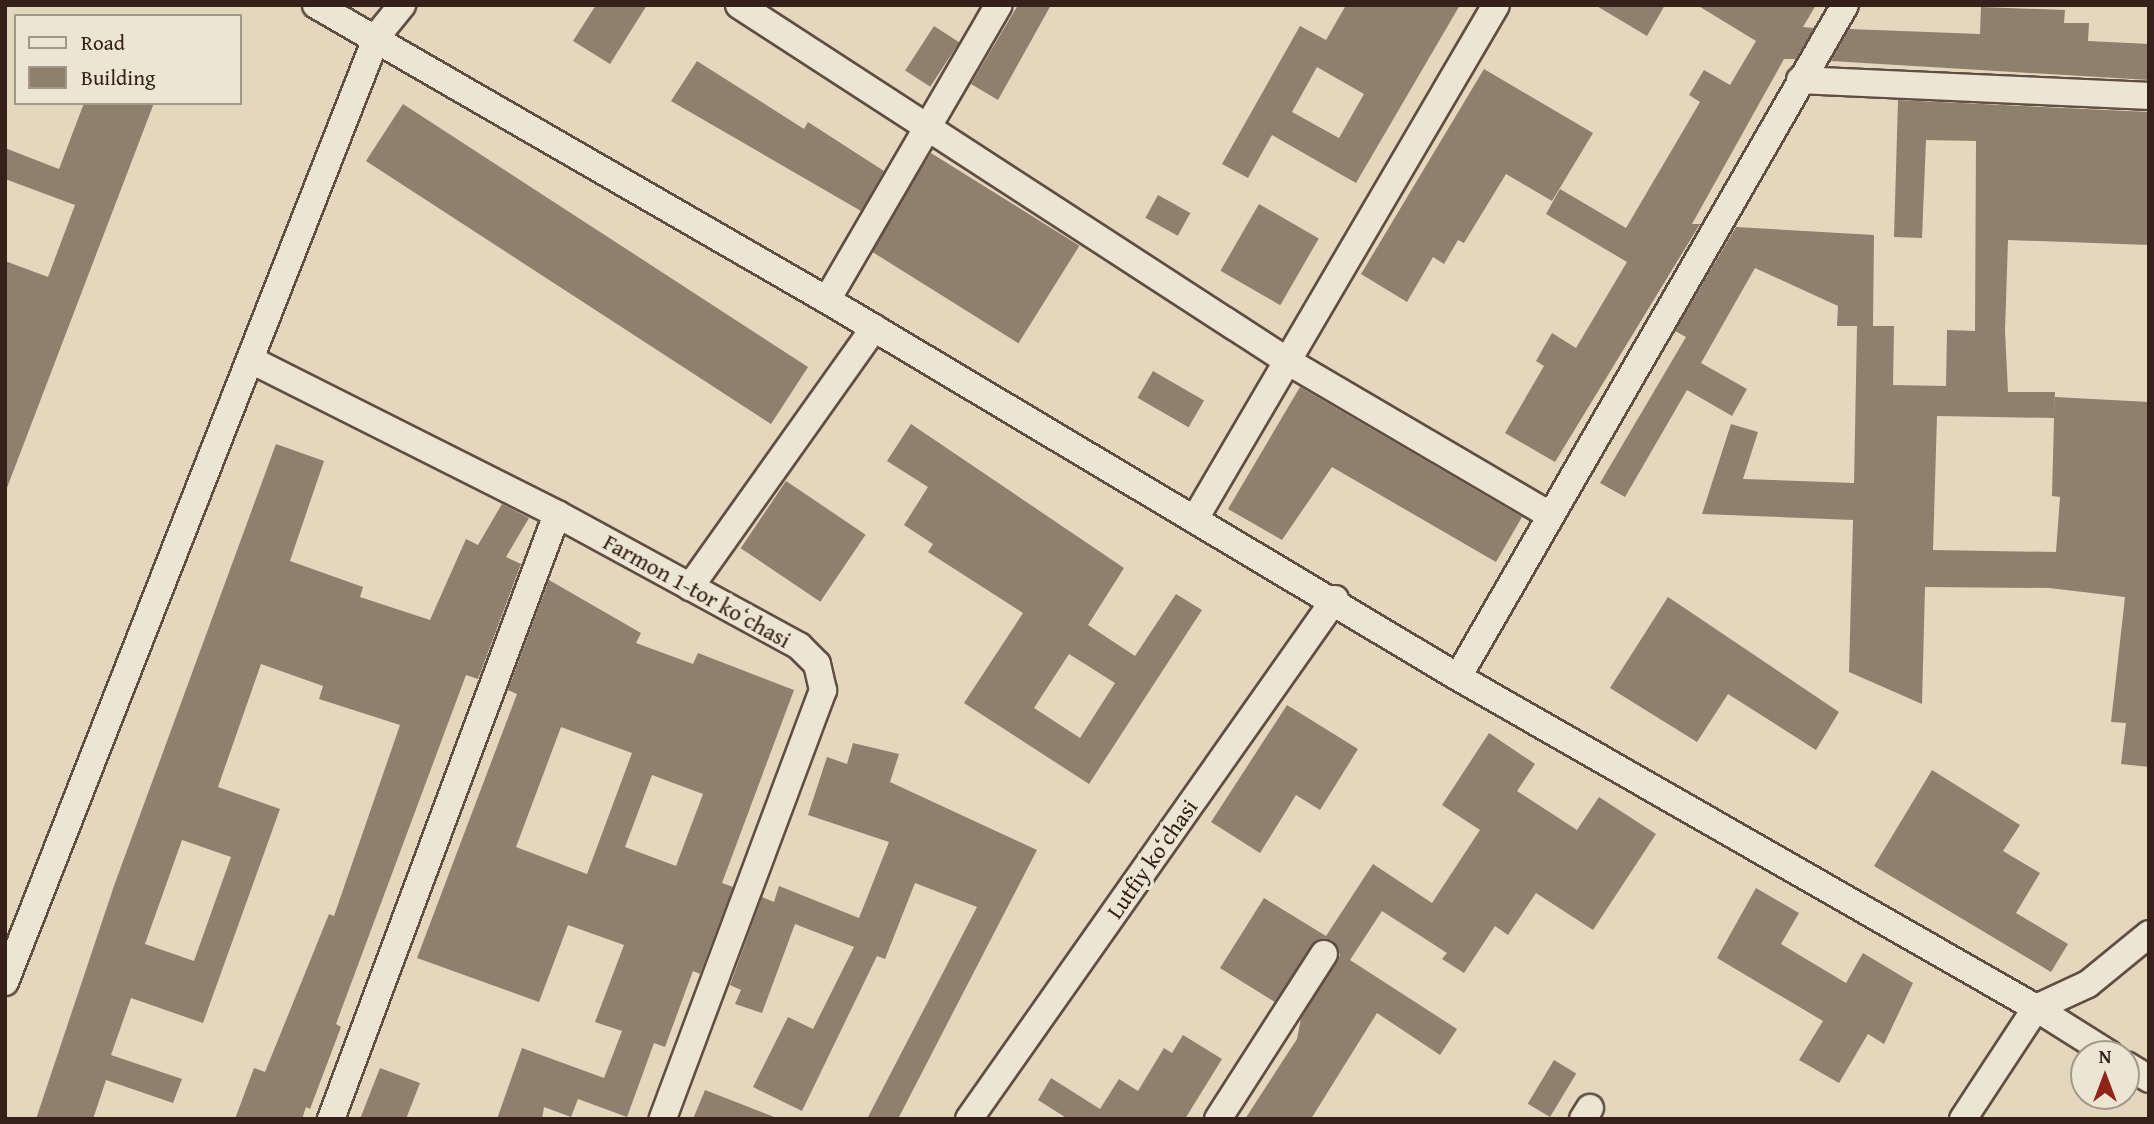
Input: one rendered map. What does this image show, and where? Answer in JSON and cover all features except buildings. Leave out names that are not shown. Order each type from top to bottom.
[{"type":"street","points":[[316,5],[377,36],[1335,599],[1458,677],[2036,1008],[2087,1040]]},
{"type":"street","points":[[5,982],[254,361],[377,36],[402,5]]},
{"type":"street","points":[[739,5],[926,129],[1289,362],[1550,515]]},
{"type":"street","points":[[827,300],[999,5]]},
{"type":"street","points":[[1196,517],[1496,5]]},
{"type":"street","points":[[1458,677],[1845,5]]},
{"type":"street","points":[[1800,80],[2149,96]]},
{"type":"street","points":[[690,587],[874,328]]},
{"type":"street","name":"Farmon 1-tor koʻchasi","points":[[254,361],[557,514],[799,646],[817,664],[823,690],[663,1119]]},
{"type":"street","points":[[331,1119],[557,514]]},
{"type":"street","name":"Lutfiy koʻchasi","points":[[969,1119],[1335,599]]},
{"type":"street","points":[[1963,1119],[2036,1008],[2088,984],[2149,934]]},
{"type":"street","points":[[1218,1119],[1324,954]]}]
